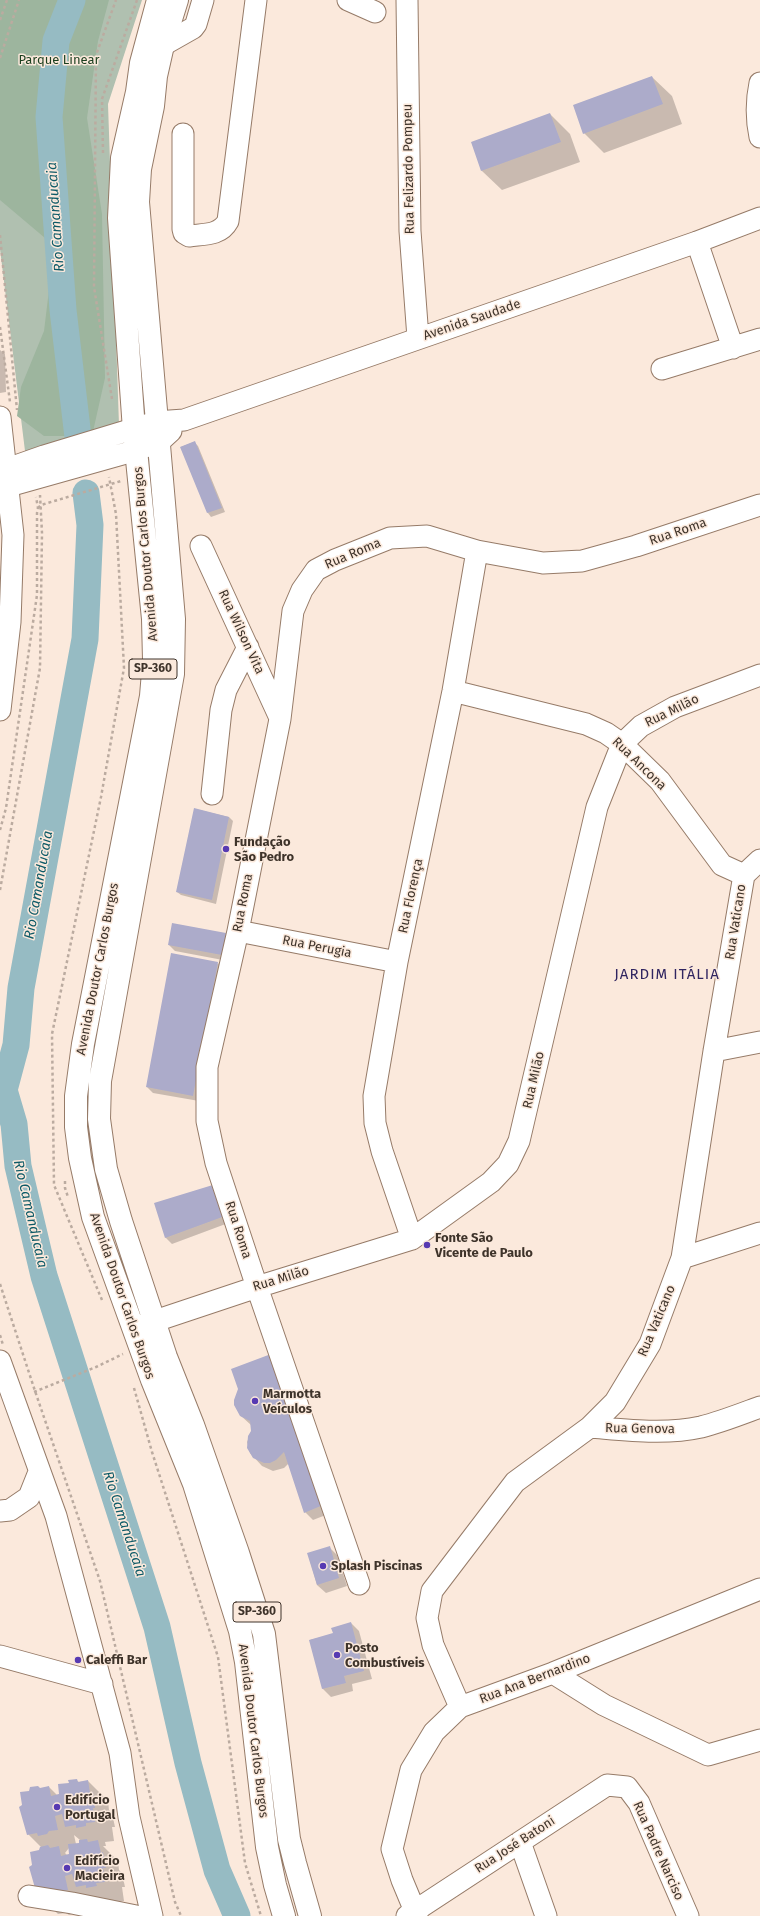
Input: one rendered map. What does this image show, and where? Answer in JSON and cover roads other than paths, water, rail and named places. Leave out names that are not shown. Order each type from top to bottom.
[{"type":"main road","name":"Avenida Doutor Carlos Burgos","points":[[158,0],[141,63],[137,92],[122,158],[119,211],[127,442],[153,619],[153,674],[151,696],[83,1044],[76,1096],[76,1127],[80,1158],[93,1217],[133,1328],[129,1353],[194,1484],[240,1631],[246,1662],[267,1847],[275,1885],[284,1916]]},
{"type":"main road","name":"Avenida Doutor Carlos Burgos","points":[[177,0],[163,45],[140,169],[138,202],[174,619],[173,674],[100,1082],[99,1119],[106,1168],[120,1221],[154,1322],[238,1553],[264,1634],[289,1839],[310,1916]]},
{"type":"street","points":[[163,45],[193,28],[196,24],[203,0]]},
{"type":"street","points":[[183,134],[184,233],[189,236],[218,232],[224,228],[228,221],[256,0]]},
{"type":"street","points":[[348,0],[375,12]]},
{"type":"street","name":"Rua Felizardo Pompeu","points":[[407,0],[410,231],[418,338]]},
{"type":"street","points":[[760,83],[756,100],[756,118],[760,137]]},
{"type":"street","name":"Avenida Saudade","points":[[158,432],[184,420],[697,242],[760,218]]},
{"type":"street","points":[[697,242],[733,348]]},
{"type":"street","points":[[662,369],[760,339]]},
{"type":"street","points":[[0,710],[10,622],[13,535],[4,479],[9,413]]},
{"type":"street","points":[[4,479],[43,469],[158,432]]},
{"type":"street","name":"Rua Roma","points":[[359,1584],[216,1163],[207,1120],[207,1067],[238,931],[280,719],[293,611],[302,590],[316,570],[335,560],[390,538],[427,536],[477,551],[542,563],[582,560],[636,546],[760,505]]},
{"type":"street","name":"Rua Wilson Vita","points":[[201,546],[280,719]]},
{"type":"street","name":"Rua Florença","points":[[412,1239],[382,1151],[375,1123],[374,1096],[397,962],[453,691],[477,551]]},
{"type":"street","points":[[212,794],[221,710],[226,690],[248,647]]},
{"type":"street","name":"Rua Milão","points":[[133,1328],[257,1287],[412,1239],[491,1182],[508,1164],[520,1141],[596,807],[622,744],[641,726],[675,707],[760,676]]},
{"type":"street","name":"Rua Ancona","points":[[453,691],[586,724],[606,733],[622,744],[660,781],[722,865],[744,875]]},
{"type":"street","points":[[744,875],[760,860]]},
{"type":"street","name":"Rua Vaticano","points":[[460,1707],[433,1645],[427,1618],[432,1592],[515,1482],[590,1427],[614,1402],[650,1344],[682,1258],[714,1051],[744,875]]},
{"type":"street","name":"Rua Perugia","points":[[238,931],[397,962]]},
{"type":"street","points":[[714,1051],[760,1042]]},
{"type":"street","points":[[682,1258],[760,1233]]},
{"type":"street","points":[[0,1361],[56,1516],[120,1753],[130,1817],[152,1916]]},
{"type":"street","name":"Rua Genova","points":[[590,1427],[652,1432],[678,1430],[701,1427],[760,1407]]},
{"type":"street","points":[[0,1511],[10,1510],[29,1497],[39,1472]]},
{"type":"street","name":"Rua Ana Bernardino","points":[[413,1914],[392,1849],[411,1770],[434,1732],[460,1707],[553,1673],[760,1589]]},
{"type":"street","points":[[0,1656],[102,1684]]},
{"type":"street","points":[[553,1673],[604,1705],[708,1755],[760,1740]]},
{"type":"street","name":"Rua José Batoni","points":[[413,1914],[607,1785],[627,1787]]},
{"type":"street","name":"Rua Padre Narciso","points":[[627,1787],[639,1803],[688,1916]]},
{"type":"street","points":[[520,1842],[546,1916]]},
{"type":"street","points":[[29,1896],[136,1916]]},
{"type":"waterway","name":"Rio Camanducaia","points":[[72,0],[56,41],[49,117],[63,310],[78,437]]},
{"type":"waterway","name":"Rio Camanducaia","points":[[86,493],[90,525],[85,639],[21,988],[16,1045],[4,1090],[14,1124],[18,1166],[44,1276],[157,1627],[188,1763],[217,1870],[237,1916]]},
{"type":"place","name":"Fundação São Pedro","points":[[226,849]]},
{"type":"place","name":"Fonte São Vicente de Paulo","points":[[427,1245]]},
{"type":"place","name":"Marmotta Veículos","points":[[255,1401]]},
{"type":"place","name":"Splash Piscinas","points":[[323,1566]]},
{"type":"place","name":"Posto Combustíveis","points":[[337,1655]]},
{"type":"place","name":"Caleffi Bar","points":[[78,1660]]},
{"type":"place","name":"Edifício Portugal","points":[[57,1807]]},
{"type":"place","name":"Edifício Macieira","points":[[67,1868]]},
{"type":"district","name":"JARDIM ITÁLIA","points":[[667,975]]},
{"type":"park label","name":"Parque Linear","points":[[59,60]]}]
